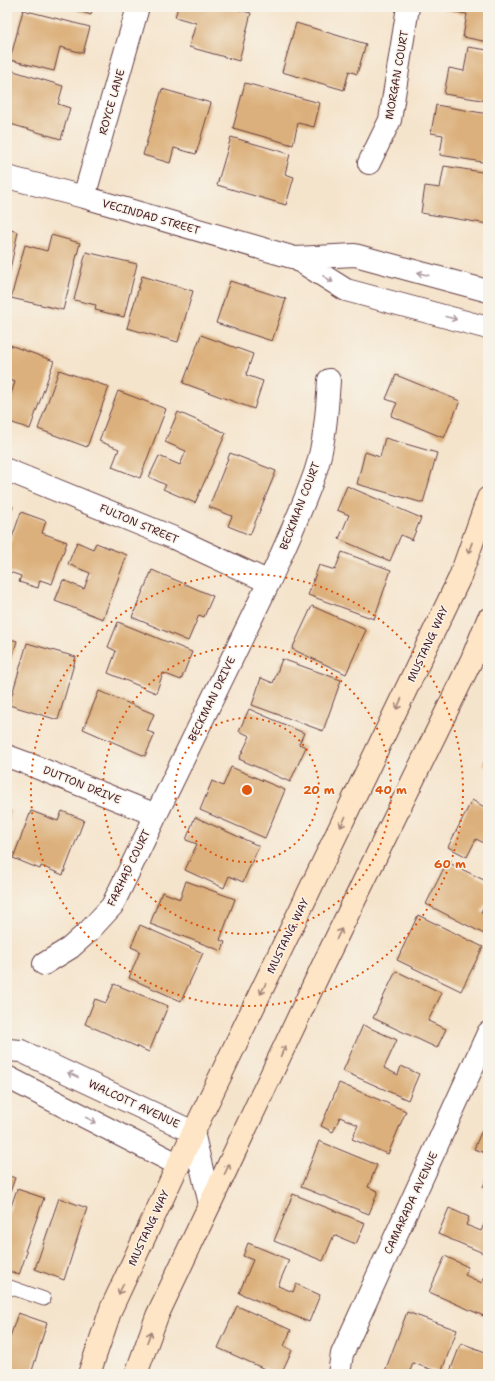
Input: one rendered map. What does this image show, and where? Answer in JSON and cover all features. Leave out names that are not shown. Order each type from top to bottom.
[{"type":"street","name":"ROYCE LANE","points":[[84,197],[138,7]]},
{"type":"street","name":"MORGAN COURT","points":[[369,163],[390,120],[408,7]]},
{"type":"street","name":"VECINDAD STREET","points":[[7,177],[84,197],[295,258],[346,290],[488,328]]},
{"type":"street","name":"VECINDAD STREET","points":[[295,258],[354,255],[488,291]]},
{"type":"street","name":"BECKMAN COURT","points":[[269,582],[293,528],[315,472],[326,421],[329,380]]},
{"type":"street","name":"FULTON STREET","points":[[7,470],[174,538],[269,582]]},
{"type":"street","name":"MUSTANG WAY","points":[[89,1374],[111,1309],[193,1133],[460,577],[488,498]]},
{"type":"street","name":"BECKMAN DRIVE","points":[[156,815],[269,582]]},
{"type":"street","points":[[136,1374],[157,1316],[323,965],[472,659],[488,619]]},
{"type":"street","name":"DUTTON DRIVE","points":[[7,756],[26,762],[156,815]]},
{"type":"street","name":"FARHAD COURT","points":[[44,964],[70,948],[89,931],[112,906],[156,815]]},
{"type":"street","name":"CAMARADA AVENUE","points":[[339,1374],[342,1354],[347,1342],[488,1033]]},
{"type":"street","name":"WALCOTT AVENUE","points":[[7,1050],[21,1051],[193,1133]]},
{"type":"street","points":[[7,1077],[179,1165]]},
{"type":"street","points":[[193,1133],[210,1204]]},
{"type":"lane","points":[[7,1286],[44,1299]]},
{"type":"building","points":[[66,7],[93,7],[91,15]]},
{"type":"building","points":[[178,7],[227,7],[251,13],[239,61],[189,47],[196,23],[175,17]]},
{"type":"building","points":[[445,7],[488,7],[488,42],[463,37],[467,14],[444,10]]},
{"type":"building","points":[[23,10],[90,27],[83,53],[60,47],[54,71],[10,60]]},
{"type":"building","points":[[296,23],[366,44],[357,74],[349,71],[344,90],[282,72]]},
{"type":"building","points":[[468,47],[488,50],[488,101],[444,94],[449,68],[464,71]]},
{"type":"building","points":[[7,69],[63,86],[58,104],[70,108],[61,139],[7,123]]},
{"type":"building","points":[[245,83],[320,103],[314,127],[298,123],[293,145],[233,128]]},
{"type":"building","points":[[162,89],[211,103],[196,154],[174,148],[170,163],[143,155]]},
{"type":"building","points":[[436,105],[488,114],[488,163],[440,155],[443,135],[431,133]]},
{"type":"building","points":[[231,137],[290,154],[285,174],[294,177],[286,205],[217,185]]},
{"type":"building","points":[[444,166],[488,173],[488,224],[421,213],[425,186],[440,188]]},
{"type":"building","points":[[7,229],[18,232],[8,279],[7,279]]},
{"type":"building","points":[[51,235],[80,243],[63,310],[11,298],[25,245],[47,251]]},
{"type":"building","points":[[86,252],[137,264],[124,317],[95,310],[96,305],[74,300]]},
{"type":"building","points":[[142,276],[193,291],[178,342],[127,328]]},
{"type":"building","points":[[230,281],[286,299],[272,341],[216,323]]},
{"type":"building","points":[[201,335],[253,354],[246,375],[263,381],[254,409],[183,383]]},
{"type":"building","points":[[7,344],[54,361],[30,429],[7,421],[7,395],[10,397],[15,382],[7,379]]},
{"type":"building","points":[[59,370],[109,387],[87,447],[38,429]]},
{"type":"building","points":[[396,375],[460,401],[444,438],[391,416],[397,403],[386,399]]},
{"type":"building","points":[[118,391],[166,409],[140,478],[112,467],[119,449],[99,441]]},
{"type":"building","points":[[178,412],[226,433],[195,503],[163,489],[166,485],[149,477],[159,456],[180,465],[186,451],[165,442]]},
{"type":"building","points":[[385,438],[437,453],[423,503],[357,484],[365,452],[380,457]]},
{"type":"building","points":[[230,453],[276,471],[250,535],[228,526],[232,516],[209,507]]},
{"type":"building","points":[[347,486],[421,518],[412,540],[401,535],[390,561],[339,539],[349,515],[337,510]]},
{"type":"building","points":[[7,505],[13,507],[7,522]]},
{"type":"building","points":[[21,512],[46,521],[42,533],[67,542],[52,584],[40,580],[38,588],[19,582],[21,576],[7,571],[7,552]]},
{"type":"building","points":[[77,542],[93,549],[96,543],[127,555],[103,619],[55,601],[63,580],[84,589],[90,573],[68,564]]},
{"type":"building","points":[[342,552],[391,570],[374,619],[308,595],[319,565],[335,570]]},
{"type":"building","points":[[152,570],[213,596],[204,617],[199,615],[188,641],[132,617]]},
{"type":"building","points":[[312,606],[366,630],[346,674],[292,649]]},
{"type":"building","points":[[118,622],[192,652],[181,680],[163,673],[156,693],[108,673],[116,651],[108,647]]},
{"type":"building","points":[[7,638],[17,641],[7,675]]},
{"type":"building","points":[[27,643],[76,657],[58,720],[9,705]]},
{"type":"building","points":[[282,659],[341,680],[323,731],[252,705],[261,678],[273,683]]},
{"type":"building","points":[[99,691],[154,714],[147,731],[155,734],[145,756],[83,729]]},
{"type":"building","points":[[249,709],[304,733],[299,744],[306,747],[290,782],[239,759],[250,736],[239,731]]},
{"type":"building","points":[[488,754],[488,767],[483,765]]},
{"type":"building","points":[[231,767],[285,790],[265,838],[200,810],[212,781],[223,786]]},
{"type":"building","points":[[472,800],[488,809],[488,845],[476,839],[467,857],[448,847]]},
{"type":"building","points":[[7,810],[11,811],[8,827],[7,827]]},
{"type":"building","points":[[31,811],[58,821],[62,811],[84,820],[63,875],[41,866],[40,869],[13,858]]},
{"type":"building","points":[[195,817],[259,846],[243,882],[229,876],[224,888],[185,870],[197,844],[186,840]]},
{"type":"building","points":[[447,862],[488,882],[488,898],[481,912],[488,915],[488,936],[426,904]]},
{"type":"building","points":[[186,881],[235,899],[220,940],[225,942],[222,951],[150,924],[162,892],[180,899]]},
{"type":"building","points":[[418,915],[483,947],[461,991],[397,960]]},
{"type":"building","points":[[140,925],[203,953],[181,1001],[129,978],[140,951],[131,947]]},
{"type":"building","points":[[396,971],[442,993],[428,1021],[446,1029],[437,1048],[373,1018]]},
{"type":"building","points":[[114,984],[168,1006],[149,1052],[85,1024],[95,999],[106,1003]]},
{"type":"building","points":[[363,1025],[397,1040],[384,1068],[398,1075],[401,1066],[419,1074],[408,1100],[343,1071]]},
{"type":"building","points":[[339,1083],[406,1111],[388,1154],[352,1139],[358,1125],[340,1117],[333,1132],[321,1126]]},
{"type":"building","points":[[482,1130],[488,1132],[488,1154],[474,1149]]},
{"type":"building","points":[[319,1141],[377,1165],[368,1187],[378,1191],[369,1214],[301,1187]]},
{"type":"building","points":[[7,1175],[15,1178],[7,1201]]},
{"type":"building","points":[[488,1176],[488,1189],[483,1187]]},
{"type":"building","points":[[17,1189],[44,1198],[25,1251],[27,1252],[19,1275],[7,1270],[7,1218]]},
{"type":"building","points":[[293,1194],[365,1223],[356,1244],[334,1235],[323,1261],[274,1241]]},
{"type":"building","points":[[59,1198],[87,1208],[64,1280],[35,1269]]},
{"type":"building","points":[[449,1208],[469,1217],[466,1225],[481,1231],[488,1215],[488,1255],[438,1234]]},
{"type":"building","points":[[248,1243],[289,1260],[278,1286],[293,1292],[296,1284],[320,1295],[309,1322],[239,1293],[253,1260],[243,1256]]},
{"type":"building","points":[[445,1256],[468,1267],[465,1275],[482,1283],[488,1270],[488,1313],[486,1317],[429,1292]]},
{"type":"building","points":[[237,1306],[291,1330],[284,1346],[292,1350],[281,1374],[276,1374],[218,1348]]},
{"type":"building","points":[[407,1312],[457,1330],[441,1373],[413,1363],[409,1374],[384,1374]]},
{"type":"building","points":[[18,1313],[47,1323],[31,1374],[7,1374],[7,1346]]},
{"type":"building","points":[[461,1343],[488,1353],[488,1374],[449,1374]]},
{"type":"building","points":[[195,1371],[206,1373],[206,1374],[194,1374]]}]
